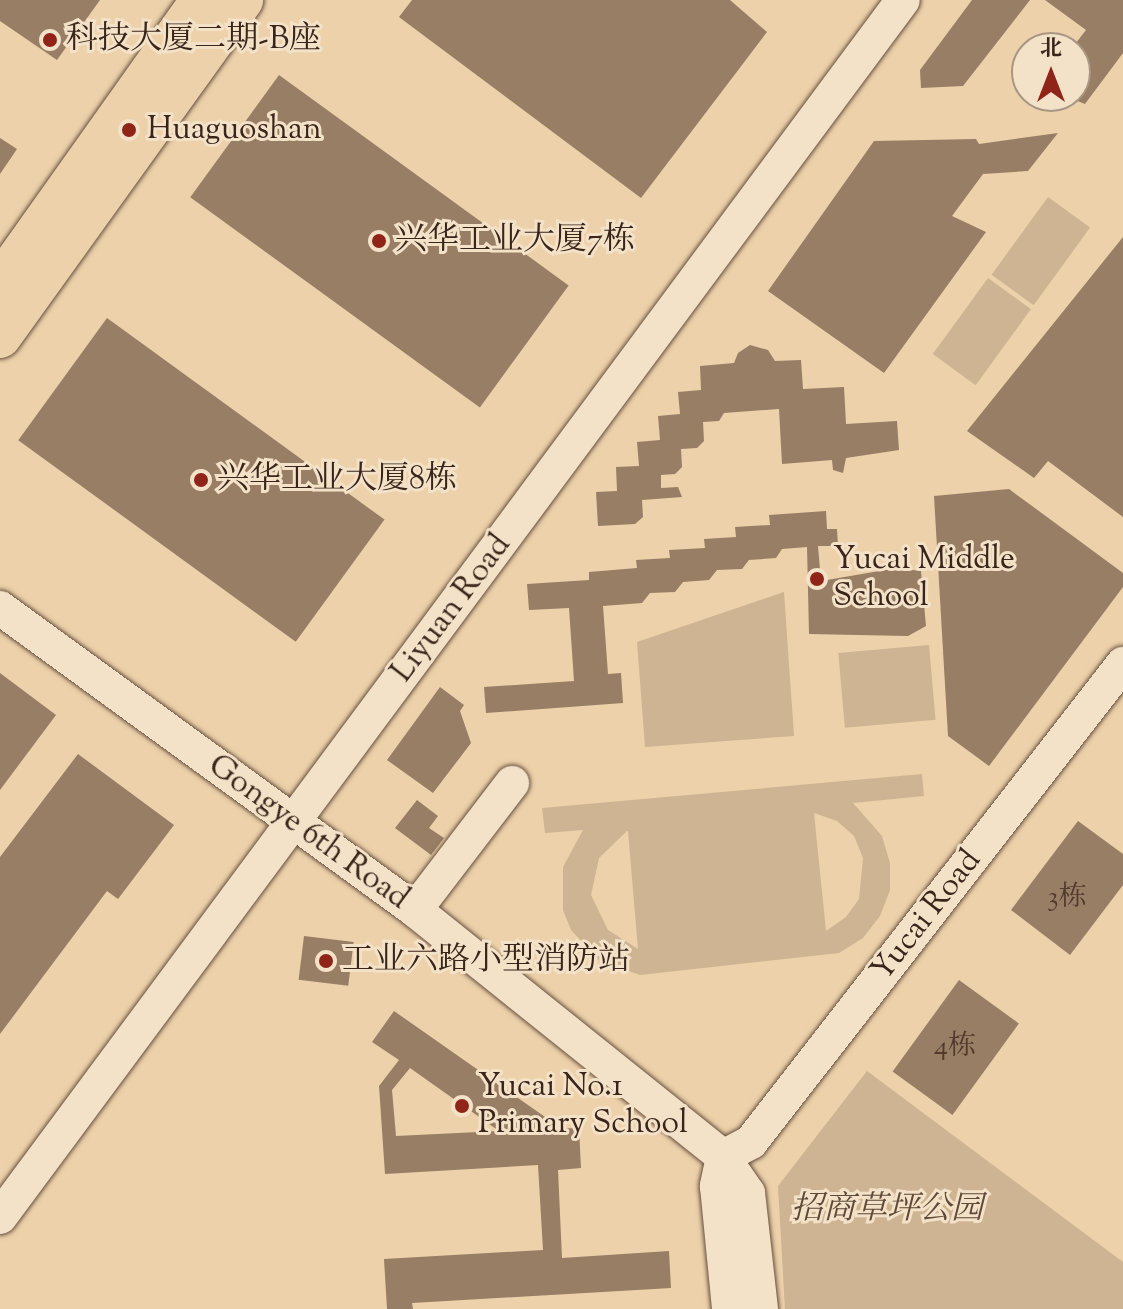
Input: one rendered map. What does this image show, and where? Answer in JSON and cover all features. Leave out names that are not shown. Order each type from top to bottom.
[{"type":"main road","points":[[0,284],[202,0]]},
{"type":"main road","points":[[0,337],[242,0]]},
{"type":"street","name":"Liyuan Road","points":[[0,1217],[903,0]]},
{"type":"street","name":"Gongye 6th Road","points":[[0,608],[415,910],[723,1157],[748,1193],[761,1309]]},
{"type":"street","name":"Yucai Road","points":[[723,1157],[751,1142],[1123,664]]},
{"type":"street","points":[[415,910],[512,783]]},
{"type":"street","points":[[723,1157],[717,1186],[729,1309]]},
{"type":"green space","points":[[1048,197],[1090,228],[1034,305],[992,275]]},
{"type":"green space","points":[[988,278],[1031,309],[976,385],[933,354]]},
{"type":"green space","points":[[784,592],[794,736],[645,747],[637,642]]},
{"type":"green space","points":[[929,645],[936,720],[845,728],[838,653]]},
{"type":"green space","points":[[922,774],[924,796],[853,803],[882,836],[890,863],[890,890],[880,916],[863,938],[839,953],[640,975],[600,961],[571,930],[563,910],[563,867],[583,830],[545,833],[542,808]],"holes":[[[814,813],[837,821],[854,836],[863,858],[859,899],[846,917],[826,931]],[[628,831],[638,949],[608,930],[591,895],[599,858]]]},
{"type":"green space","name":"招商草坪公园","points":[[867,1071],[1123,1262],[1123,1309],[785,1309],[778,1186]]},
{"type":"building","name":"科技大厦二期-B座","points":[[0,0],[100,0],[57,60],[0,21]]},
{"type":"building","points":[[412,0],[730,0],[767,32],[641,198],[399,17]]},
{"type":"building","points":[[972,0],[1030,0],[963,86],[921,88],[920,70]]},
{"type":"building","points":[[1045,0],[1123,0],[1123,53],[1091,96],[1091,32],[1084,32],[1086,30]]},
{"type":"building","name":"兴华工业大厦7栋","points":[[279,75],[569,285],[480,408],[190,197]]},
{"type":"building","points":[[1058,133],[1028,171],[983,174],[952,216],[986,232],[884,373],[768,291],[874,141],[976,139],[979,144]]},
{"type":"building","points":[[0,138],[17,149],[0,174]]},
{"type":"building","points":[[1123,237],[1123,517],[1048,461],[1034,478],[967,431]]},
{"type":"building","name":"兴华工业大厦8栋","points":[[107,318],[384,520],[296,642],[18,440]]},
{"type":"building","points":[[750,345],[768,350],[775,361],[801,360],[803,389],[844,387],[846,424],[897,421],[899,450],[846,458],[843,473],[833,470],[832,460],[782,464],[779,409],[724,413],[719,421],[703,422],[704,441],[697,448],[681,449],[682,467],[675,474],[661,475],[661,488],[678,487],[682,497],[642,500],[643,517],[635,524],[598,526],[596,492],[617,491],[616,467],[639,466],[637,442],[660,440],[658,416],[680,414],[678,392],[701,390],[700,366],[734,363],[738,353]]},
{"type":"building","points":[[1009,489],[1123,573],[1123,587],[989,766],[948,736],[934,496]]},
{"type":"building","points":[[826,511],[827,529],[837,529],[838,546],[818,546],[821,581],[897,568],[921,571],[926,626],[908,636],[809,634],[807,547],[782,549],[776,558],[749,560],[742,569],[717,570],[709,580],[683,582],[675,592],[650,593],[642,603],[603,606],[608,674],[621,673],[623,703],[486,713],[484,687],[574,681],[569,608],[529,610],[527,584],[589,580],[589,572],[637,568],[636,560],[670,558],[669,550],[705,548],[704,539],[736,537],[735,527],[770,525],[769,515]]},
{"type":"building","points":[[0,673],[56,715],[0,790]]},
{"type":"building","points":[[440,687],[464,705],[460,711],[471,743],[433,793],[387,760]]},
{"type":"building","points":[[78,754],[174,825],[118,899],[107,891],[0,1034],[0,857]]},
{"type":"building","points":[[417,800],[438,816],[429,828],[444,838],[431,855],[395,828]]},
{"type":"building","points":[[1078,821],[1123,854],[1123,885],[1070,955],[1011,910]]},
{"type":"building","name":"工业六路小型消防站","points":[[304,936],[354,942],[348,986],[299,980]]},
{"type":"building","points":[[959,980],[1019,1023],[952,1115],[893,1071]]},
{"type":"building","points":[[394,1011],[548,1119],[549,1129],[579,1128],[581,1168],[558,1170],[562,1258],[669,1251],[671,1288],[412,1303],[413,1309],[387,1309],[384,1259],[543,1250],[538,1165],[385,1174],[379,1086],[399,1060],[372,1042]],"holes":[[[410,1068],[499,1131],[396,1136],[392,1090]]]},
{"type":"place","name":"科技大厦二期-B座","points":[[50,40]]},
{"type":"place","name":"Huaguoshan","points":[[129,130]]},
{"type":"place","name":"兴华工业大厦7栋","points":[[379,241]]},
{"type":"place","name":"兴华工业大厦8栋","points":[[201,480]]},
{"type":"place","name":"Yucai Middle School","points":[[817,579]]},
{"type":"place","name":"工业六路小型消防站","points":[[326,961]]},
{"type":"place","name":"Yucai No.1 Primary School","points":[[462,1106]]}]
